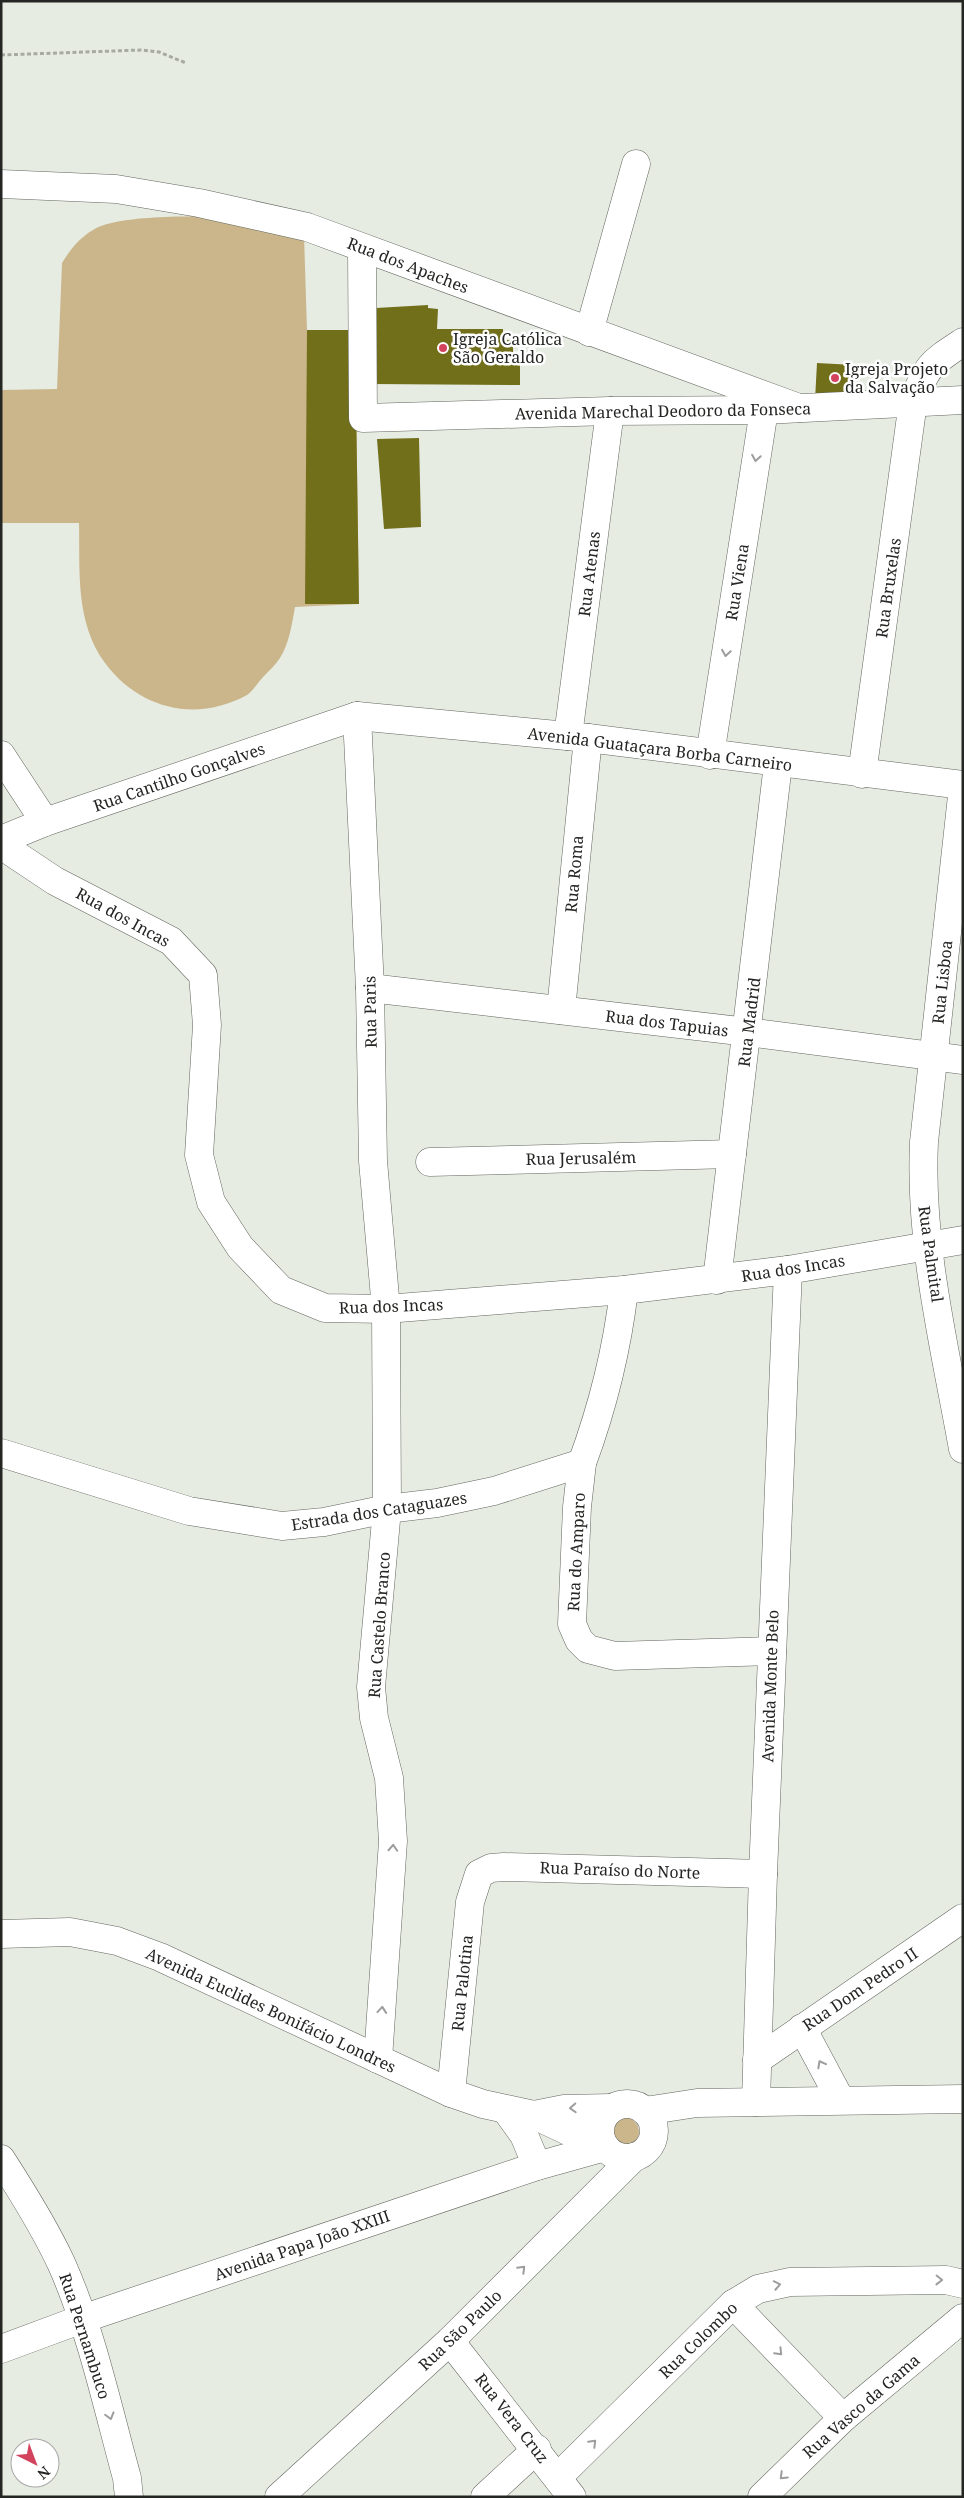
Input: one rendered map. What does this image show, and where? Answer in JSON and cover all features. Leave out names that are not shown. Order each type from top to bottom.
[{"type":"street","points":[[588,332],[636,164]]},
{"type":"street","name":"Rua dos Apaches","points":[[1,184],[116,189],[199,203],[307,227],[588,332],[799,408]]},
{"type":"street","name":"Avenida Marechal Deodoro da Fonseca","points":[[362,248],[363,418],[610,411],[764,410],[963,400]]},
{"type":"street","name":"Rua Bruxelas","points":[[862,774],[914,402],[924,373],[936,359],[963,342]]},
{"type":"street","name":"Rua Viena","points":[[710,755],[764,410]]},
{"type":"street","name":"Rua Atenas","points":[[578,737],[610,411]]},
{"type":"street","name":"Avenida Guataçara Borba Carneiro","points":[[357,716],[578,737],[778,764],[963,786]]},
{"type":"street","name":"Rua Cantilho Gonçalves","points":[[1,840],[45,822],[357,716]]},
{"type":"street","name":"Rua Paris","points":[[357,716],[370,988],[373,1160],[386,1308]]},
{"type":"street","name":"Rua Roma","points":[[561,1010],[578,737]]},
{"type":"street","points":[[1,755],[45,822]]},
{"type":"street","name":"Rua Madrid","points":[[717,1280],[748,1032],[778,764]]},
{"type":"street","name":"Rua Lisboa","points":[[934,1057],[963,786]]},
{"type":"street","name":"Rua dos Incas","points":[[1,846],[55,881],[171,942],[203,975],[207,1025],[199,1155],[211,1202],[240,1247],[281,1290],[290,1294],[325,1308],[386,1308],[624,1290],[788,1270],[963,1240]]},
{"type":"street","name":"Rua dos Tapuias","points":[[370,988],[748,1032],[963,1060]]},
{"type":"street","name":"Rua Palmital","points":[[934,1057],[924,1142],[922,1179],[927,1245],[963,1450]]},
{"type":"street","name":"Rua Jerusalém","points":[[430,1162],[732,1154]]},
{"type":"street","name":"Avenida Monte Belo","points":[[756,2102],[762,1874],[788,1270]]},
{"type":"street","points":[[582,1463],[601,1410],[612,1371],[624,1290]]},
{"type":"street","name":"Rua Castelo Branco","points":[[378,2059],[393,1841],[389,1778],[374,1718],[371,1687],[387,1509],[386,1308]]},
{"type":"street","name":"Estrada dos Cataguazes","points":[[1,1453],[189,1511],[282,1526],[324,1522],[387,1509],[437,1503],[494,1491],[582,1463]]},
{"type":"street","name":"Rua do Amparo","points":[[582,1463],[577,1507],[572,1624],[579,1640],[588,1649],[615,1656],[772,1651]]},
{"type":"street","name":"Rua Paraíso do Norte","points":[[479,1874],[491,1868],[504,1867],[762,1874]]},
{"type":"street","name":"Rua Palotina","points":[[451,2092],[470,1902],[479,1874]]},
{"type":"street","name":"Rua Dom Pedro II","points":[[757,2060],[963,1918]]},
{"type":"street","name":"Avenida Euclides Bonifácio Londres","points":[[1,1934],[70,1932],[117,1941],[160,1957],[451,2092],[506,2110],[534,2116],[568,2131],[603,2143]]},
{"type":"street","points":[[802,2028],[840,2100]]},
{"type":"street","points":[[645,2111],[697,2103],[963,2099]]},
{"type":"street","points":[[643,2149],[652,2122],[645,2111],[630,2104],[612,2108],[601,2121],[603,2143],[616,2156],[643,2149],[697,2113],[720,2104]]},
{"type":"street","name":"Avenida Euclides Bonifácio Londres","points":[[534,2116],[564,2109],[612,2108]]},
{"type":"street","points":[[506,2110],[524,2135],[536,2166]]},
{"type":"street","name":"Avenida Papa João XXIII","points":[[1,2349],[82,2319],[603,2143]]},
{"type":"street","name":"Rua São Paulo","points":[[279,2497],[450,2341],[643,2149]]},
{"type":"street","name":"Rua Pernambuco","points":[[3,2164],[48,2236],[63,2267],[82,2319],[127,2478],[129,2497]]},
{"type":"street","name":"Rua Colombo","points":[[565,2487],[733,2304],[758,2289],[790,2282],[946,2280],[963,2284]]},
{"type":"street","points":[[733,2304],[843,2418]]},
{"type":"street","name":"Rua Vasco da Gama","points":[[762,2497],[843,2418],[963,2318]]},
{"type":"street","name":"Rua Vera Cruz","points":[[450,2341],[537,2449],[565,2487]]},
{"type":"street","points":[[485,2497],[537,2449]]},
{"type":"path","points":[[1,54],[141,50],[159,52],[186,63]]},
{"type":"shaded area","points":[[244,216],[304,235],[307,330],[355,330],[359,604],[295,607],[286,647],[277,662],[247,695],[228,704],[208,708],[170,707],[151,701],[119,679],[105,663],[95,647],[88,631],[81,596],[79,523],[1,523],[1,390],[57,389],[62,263],[68,253],[88,233],[106,225],[143,218]]},
{"type":"shaded area","points":[[624,2117],[630,2118],[638,2126],[638,2138],[630,2146],[624,2147],[618,2146],[610,2138],[609,2132],[610,2126],[618,2118]]},
{"type":"building","name":"Igreja Católica São Geraldo","points":[[428,305],[428,308],[438,309],[437,329],[503,329],[503,340],[513,340],[513,355],[520,355],[520,385],[372,384],[376,308]]},
{"type":"building","points":[[307,330],[355,330],[359,604],[305,604]]},
{"type":"building","name":"Igreja Projeto da Salvação","points":[[817,363],[854,365],[852,392],[815,400]]},
{"type":"building","points":[[419,438],[421,527],[384,529],[377,439]]},
{"type":"place","name":"Igreja Católica São Geraldo","points":[[443,348]]},
{"type":"place","name":"Igreja Projeto da Salvação","points":[[835,378]]}]
